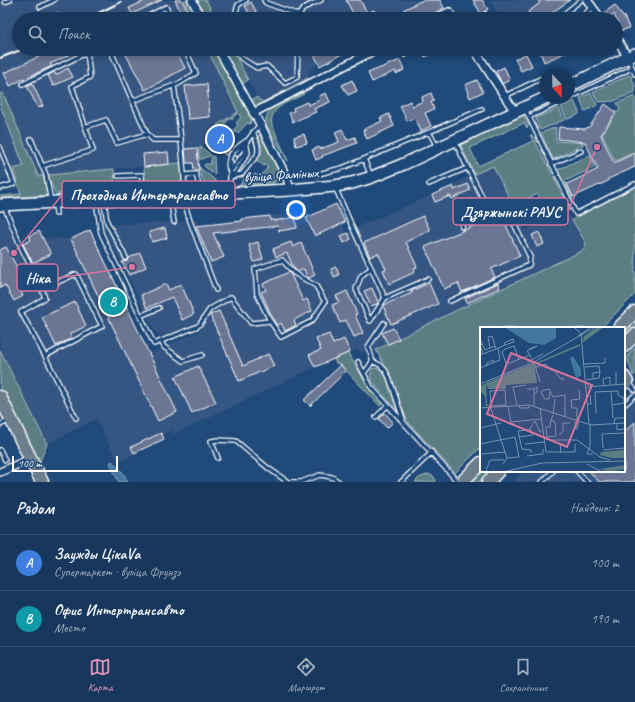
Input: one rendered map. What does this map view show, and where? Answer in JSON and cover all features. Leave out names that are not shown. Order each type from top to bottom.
[{"type":"main road","points":[[575,84],[632,60]]},
{"type":"main road","name":"вуліца Фаміных","points":[[2,205],[290,190],[352,183],[372,177],[454,140],[523,112],[539,102]]},
{"type":"main road","points":[[620,327],[635,312]]},
{"type":"main road","points":[[0,397],[42,482]]},
{"type":"main road","points":[[462,482],[480,464]]},
{"type":"main road","points":[[488,482],[497,472]]},
{"type":"street","points":[[192,0],[198,12]]},
{"type":"street","points":[[587,0],[595,12]]},
{"type":"street","points":[[623,48],[632,60]]},
{"type":"street","points":[[222,56],[260,124],[287,178],[290,190]]},
{"type":"street","points":[[253,113],[363,56]]},
{"type":"street","points":[[479,56],[505,96],[523,112]]},
{"type":"street","points":[[0,472],[30,459]]},
{"type":"lane","points":[[5,2],[10,0]]},
{"type":"lane","points":[[40,7],[54,0]]},
{"type":"lane","points":[[236,12],[238,5],[246,0]]},
{"type":"lane","points":[[264,0],[266,3],[287,12]]},
{"type":"lane","points":[[301,12],[302,9],[321,0]]},
{"type":"lane","points":[[566,12],[581,0]]},
{"type":"lane","points":[[156,12],[166,7],[168,12]]},
{"type":"lane","points":[[588,12],[592,8]]},
{"type":"lane","points":[[23,84],[79,56]]},
{"type":"lane","points":[[42,166],[93,150],[72,86],[90,77],[87,56]]},
{"type":"lane","points":[[113,56],[147,134],[153,140],[181,140]]},
{"type":"lane","points":[[132,101],[174,86],[196,73],[188,56]]},
{"type":"lane","points":[[240,56],[257,68],[267,66],[285,83],[297,77],[298,56]]},
{"type":"lane","points":[[575,94],[632,60],[635,74]]},
{"type":"lane","points":[[505,96],[539,79]]},
{"type":"lane","points":[[174,86],[181,140],[186,208],[216,290]]},
{"type":"lane","points":[[549,104],[523,112],[576,214],[635,184]]},
{"type":"lane","points":[[318,174],[342,168],[482,109]]},
{"type":"lane","points":[[85,127],[106,120],[117,143],[147,134]]},
{"type":"lane","points":[[237,154],[260,124]]},
{"type":"lane","points":[[230,175],[237,176],[242,174],[257,155],[258,146],[253,132]]},
{"type":"lane","points":[[429,132],[438,148]]},
{"type":"lane","points":[[31,139],[46,175],[56,214]]},
{"type":"lane","points":[[454,140],[484,201]]},
{"type":"lane","points":[[230,175],[244,153],[246,141]]},
{"type":"lane","points":[[230,175],[228,160],[239,146],[246,141]]},
{"type":"lane","points":[[0,148],[14,184],[0,188]]},
{"type":"lane","points":[[551,164],[580,151]]},
{"type":"lane","points":[[364,159],[372,177]]},
{"type":"lane","points":[[227,193],[231,162]]},
{"type":"lane","points":[[429,184],[467,168]]},
{"type":"lane","points":[[184,175],[196,174],[201,194]]},
{"type":"lane","points":[[118,176],[142,175],[143,197]]},
{"type":"lane","points":[[335,186],[385,298]]},
{"type":"lane","points":[[170,196],[174,222]]},
{"type":"lane","points":[[100,200],[107,222],[126,258]]},
{"type":"lane","points":[[100,200],[101,233],[154,344],[198,326],[210,308],[231,297],[251,323],[270,321]]},
{"type":"lane","points":[[462,227],[464,218],[484,201]]},
{"type":"lane","points":[[450,301],[529,265],[530,257],[506,206],[484,201]]},
{"type":"lane","points":[[2,205],[20,247],[42,289],[45,298],[21,312],[76,418]]},
{"type":"lane","points":[[282,260],[294,273],[316,286],[325,302],[312,321],[281,337],[270,321],[257,294],[255,269],[282,260]]},
{"type":"lane","points":[[371,268],[361,276],[356,289],[370,321],[385,298],[428,279]]},
{"type":"lane","points":[[42,289],[76,274],[102,326],[45,356]]},
{"type":"lane","points":[[140,316],[158,308]]},
{"type":"lane","points":[[364,373],[372,361],[368,347],[384,323]]},
{"type":"lane","points":[[161,341],[164,347],[183,361],[202,355]]},
{"type":"lane","points":[[372,361],[380,365],[389,377],[403,422]]},
{"type":"lane","points":[[358,362],[371,387],[458,482]]},
{"type":"lane","points":[[625,404],[635,395]]},
{"type":"lane","points":[[376,417],[388,405]]},
{"type":"lane","points":[[0,425],[11,419]]},
{"type":"lane","points":[[218,458],[211,441],[236,441],[268,468],[288,482],[301,482],[320,475],[332,476],[339,482]]},
{"type":"lane","points":[[0,450],[5,460]]},
{"type":"lane","points":[[401,482],[432,452]]},
{"type":"lane","points":[[542,482],[552,472]]},
{"type":"lane","points":[[578,472],[588,482]]},
{"type":"shaded area","points":[[0,0],[184,0],[190,12],[12,12],[12,56],[210,56],[238,112],[213,128],[201,149],[197,148],[198,162],[38,176],[16,174],[0,180]]},
{"type":"shaded area","points":[[206,0],[440,0],[444,8],[436,12],[212,12]]},
{"type":"shaded area","points":[[490,0],[570,0],[553,12],[498,12]]},
{"type":"shaded area","points":[[236,56],[336,56],[310,70],[308,78],[262,102],[258,99]]},
{"type":"shaded area","points":[[493,166],[525,230],[567,211],[587,243],[585,250],[368,354],[356,349],[174,434],[172,430],[162,435],[164,439],[118,462],[96,419],[47,444],[0,350],[0,215],[3,216],[18,249],[22,244],[31,240],[29,236],[39,231],[43,238],[71,239],[90,230],[149,354],[200,331],[196,323],[163,336],[155,332],[103,225],[197,220],[199,226],[242,221],[242,219],[308,212],[310,216],[336,204],[345,222],[342,223],[346,233],[349,233],[356,230],[360,226],[453,186],[452,184]],"holes":[[[355,315],[363,333],[354,337],[346,319]]]},
{"type":"shaded area","points":[[635,388],[635,482],[513,482],[523,472],[625,472],[625,392],[629,394]]},
{"type":"shaded area","points":[[112,461],[123,473],[128,482],[119,482],[110,463]]},
{"type":"green space","points":[[184,0],[189,0],[195,12],[190,12]]},
{"type":"green space","points":[[196,0],[206,0],[212,12],[202,12]]},
{"type":"green space","points":[[210,56],[219,56],[252,116],[250,124],[247,123],[238,133],[234,130],[238,125],[236,123],[241,117],[237,113],[221,128],[217,125],[238,112]]},
{"type":"green space","points":[[227,56],[236,56],[248,80],[242,84]]},
{"type":"green space","points":[[629,75],[631,76],[635,86],[635,92],[614,101],[598,102],[593,92]]},
{"type":"green space","points":[[308,78],[308,82],[258,107],[255,106],[251,100],[257,97],[263,102]]},
{"type":"green space","points":[[302,92],[304,94],[282,105],[273,114],[272,125],[288,161],[266,125],[266,119],[274,106]]},
{"type":"green space","points":[[3,93],[38,176],[43,176],[48,195],[0,198],[0,196],[21,194],[13,169],[24,166],[0,105],[0,94]]},
{"type":"green space","points":[[591,93],[597,105],[586,111],[584,110],[580,98]]},
{"type":"green space","points":[[635,96],[635,152],[615,161],[602,134],[620,109],[617,103]]},
{"type":"green space","points":[[575,103],[579,114],[566,119],[561,107]]},
{"type":"green space","points":[[559,108],[564,120],[540,130],[536,118]]},
{"type":"green space","points":[[523,115],[529,125],[527,128],[524,123],[470,148],[478,166],[533,141],[530,135],[532,135],[570,210],[551,218],[538,194],[513,205],[493,166],[475,174],[460,144]]},
{"type":"green space","points":[[556,127],[556,141],[583,143],[583,145],[553,159],[541,133]]},
{"type":"green space","points":[[262,134],[281,173],[280,176],[265,181],[241,182],[248,174],[252,177],[255,174],[260,177],[268,167],[257,161],[262,149],[258,136]]},
{"type":"green space","points":[[201,147],[211,155],[203,159],[199,159],[199,148],[201,149]]},
{"type":"green space","points":[[590,155],[595,167],[565,181],[573,199],[570,200],[557,170]]},
{"type":"green space","points":[[212,156],[214,157],[215,175],[204,166],[205,164],[211,164]]},
{"type":"green space","points":[[180,163],[182,178],[181,183],[146,186],[144,167]]},
{"type":"green space","points":[[199,167],[215,180],[216,188],[212,188],[206,184],[202,178]]},
{"type":"green space","points":[[114,169],[115,185],[140,184],[141,189],[55,194],[48,175]]},
{"type":"green space","points":[[278,179],[271,184],[240,187],[240,184],[265,183]]},
{"type":"green space","points":[[635,187],[635,294],[602,327],[480,327],[480,448],[455,473],[409,423],[388,370],[376,350],[584,250],[586,243],[572,220]]},
{"type":"green space","points":[[635,318],[635,328],[625,337],[625,328]]},
{"type":"green space","points":[[635,348],[635,375],[633,375],[627,358]]},
{"type":"green space","points":[[0,350],[47,444],[39,463],[0,389]]},
{"type":"green space","points":[[348,353],[369,388],[382,404],[380,406],[341,365],[336,363],[334,359]]},
{"type":"green space","points":[[373,368],[380,369],[385,374],[398,411],[372,381],[371,371]]},
{"type":"green space","points":[[480,472],[489,472],[479,482],[470,482]]},
{"type":"green space","points":[[429,474],[434,477],[436,482],[415,482],[419,478]]},
{"type":"building","points":[[147,0],[162,0],[136,12],[131,12],[129,8]]},
{"type":"building","points":[[175,0],[182,0],[188,12],[181,12]]},
{"type":"building","points":[[346,0],[360,0],[366,12],[352,12]]},
{"type":"building","points":[[423,0],[440,0],[444,8],[436,12],[405,12],[403,10]]},
{"type":"building","points":[[473,0],[482,0],[488,9],[484,12],[480,12]]},
{"type":"building","points":[[538,0],[570,0],[553,12],[528,12],[540,3]]},
{"type":"building","points":[[251,2],[256,12],[249,12],[245,6]]},
{"type":"building","points":[[615,5],[620,12],[605,12]]},
{"type":"building","points":[[624,16],[629,28],[623,30]]},
{"type":"building","points":[[40,56],[67,56],[50,64],[52,66],[10,86],[4,73]]},
{"type":"building","points":[[127,56],[179,56],[185,68],[145,90]]},
{"type":"building","points":[[315,56],[338,56],[320,66]]},
{"type":"building","points":[[522,56],[527,56],[532,66],[521,71],[515,59]]},
{"type":"building","points":[[542,56],[558,56],[544,62]]},
{"type":"building","points":[[400,60],[404,70],[396,74],[395,71],[372,82],[368,73]]},
{"type":"building","points":[[504,67],[510,80],[502,84],[496,71]]},
{"type":"building","points":[[68,68],[73,77],[53,86],[48,75],[54,72],[56,75]]},
{"type":"building","points":[[352,80],[357,91],[348,95],[342,85]]},
{"type":"building","points":[[477,80],[483,92],[470,98],[465,85]]},
{"type":"building","points":[[32,83],[43,106],[38,108],[27,86]]},
{"type":"building","points":[[207,84],[210,117],[188,119],[185,86]]},
{"type":"building","points":[[326,93],[330,102],[314,109],[316,112],[293,122],[289,113],[294,111],[293,108],[307,102],[308,105],[320,100],[319,96]]},
{"type":"building","points":[[431,93],[434,101],[431,102],[434,109],[425,113],[431,126],[421,131],[415,118],[407,121],[400,106],[410,101],[413,106],[423,101],[422,97]]},
{"type":"building","points":[[605,104],[616,112],[601,135],[614,163],[635,153],[635,167],[573,197],[567,184],[598,169],[585,142],[558,139],[559,127],[585,129],[590,126]]},
{"type":"building","points":[[389,114],[394,126],[367,139],[363,130],[382,121],[380,118]]},
{"type":"building","points":[[342,129],[347,140],[355,137],[357,143],[322,156],[323,157],[316,160],[312,150],[319,147],[320,149],[339,142],[335,132]]},
{"type":"building","points":[[214,131],[226,139],[221,145],[230,151],[227,156],[218,149],[215,150],[205,143]]},
{"type":"building","points":[[304,134],[307,143],[296,146],[294,137]]},
{"type":"building","points":[[197,148],[199,170],[194,170],[193,163],[186,163],[185,149]]},
{"type":"building","points":[[168,152],[169,164],[144,167],[143,154]]},
{"type":"building","points":[[468,184],[470,190],[452,199],[450,196],[435,202],[432,195],[453,186],[454,190]]},
{"type":"building","points":[[336,204],[345,222],[315,236],[306,218]]},
{"type":"building","points":[[501,214],[520,256],[491,269],[495,277],[462,292],[458,283],[444,289],[425,247]]},
{"type":"building","points":[[270,216],[270,220],[274,221],[295,217],[297,228],[279,231],[278,226],[213,233],[224,257],[211,262],[196,226],[242,221],[242,219]]},
{"type":"building","points":[[423,216],[430,230],[406,242],[417,267],[414,268],[415,272],[389,284],[383,270],[386,269],[378,253],[370,257],[364,243]]},
{"type":"building","points":[[165,228],[167,238],[152,242],[149,232]]},
{"type":"building","points":[[90,230],[177,412],[158,421],[71,239]]},
{"type":"building","points":[[39,231],[51,254],[33,263],[23,244],[31,240],[29,236]]},
{"type":"building","points":[[539,232],[544,244],[537,247],[532,235]]},
{"type":"building","points":[[348,233],[351,239],[344,243],[341,236]]},
{"type":"building","points":[[258,242],[263,259],[254,262],[249,245]]},
{"type":"building","points":[[291,242],[293,247],[301,243],[315,275],[309,278],[307,277],[304,269],[298,272],[293,267],[287,253],[276,257],[273,249]]},
{"type":"building","points":[[6,247],[24,280],[16,284],[23,296],[14,301],[5,285],[0,288],[0,250]]},
{"type":"building","points":[[140,253],[146,267],[129,275],[122,262],[127,261],[129,258]]},
{"type":"building","points":[[336,267],[339,275],[334,277],[331,269]]},
{"type":"building","points":[[289,272],[303,301],[307,299],[312,311],[294,320],[296,325],[285,331],[281,323],[277,325],[275,323],[261,292],[266,290],[263,284]]},
{"type":"building","points":[[429,283],[438,304],[391,324],[383,306],[412,293],[411,291]]},
{"type":"building","points":[[498,283],[500,288],[467,303],[465,298]]},
{"type":"building","points":[[166,284],[169,290],[181,284],[194,314],[182,320],[172,297],[147,308],[141,295]]},
{"type":"building","points":[[372,288],[378,302],[377,304],[371,306],[364,291]]},
{"type":"building","points":[[347,291],[363,333],[354,337],[346,320],[340,323],[332,305],[339,302],[336,296]]},
{"type":"building","points":[[75,302],[86,326],[70,334],[72,338],[56,346],[42,317]]},
{"type":"building","points":[[219,311],[243,366],[268,354],[274,366],[239,381],[210,315]]},
{"type":"building","points":[[393,328],[399,339],[388,344],[382,333]]},
{"type":"building","points":[[329,334],[333,344],[344,339],[350,352],[315,367],[309,355],[321,350],[316,339]]},
{"type":"building","points":[[341,365],[346,371],[310,406],[304,400]]},
{"type":"building","points":[[198,366],[216,402],[192,413],[175,377]]},
{"type":"building","points":[[385,413],[393,422],[387,428],[379,419]]},
{"type":"building","points":[[635,422],[635,482],[599,482],[590,472],[625,472],[625,431]]},
{"type":"building","points":[[161,433],[164,439],[134,453],[131,447]]},
{"type":"railway","points":[[100,12],[121,2]]},
{"type":"railway","points":[[0,58],[12,53]]},
{"type":"place","name":"Заужды ЦікаVа","points":[[220,139]]},
{"type":"place","name":"Дзяржынскі РАУС","points":[[597,147]]},
{"type":"place","name":"Проходная Интертрансавто","points":[[14,253]]},
{"type":"place","name":"Ніка","points":[[132,267]]},
{"type":"place","name":"Офис Интертрансавто","points":[[113,302]]}]
